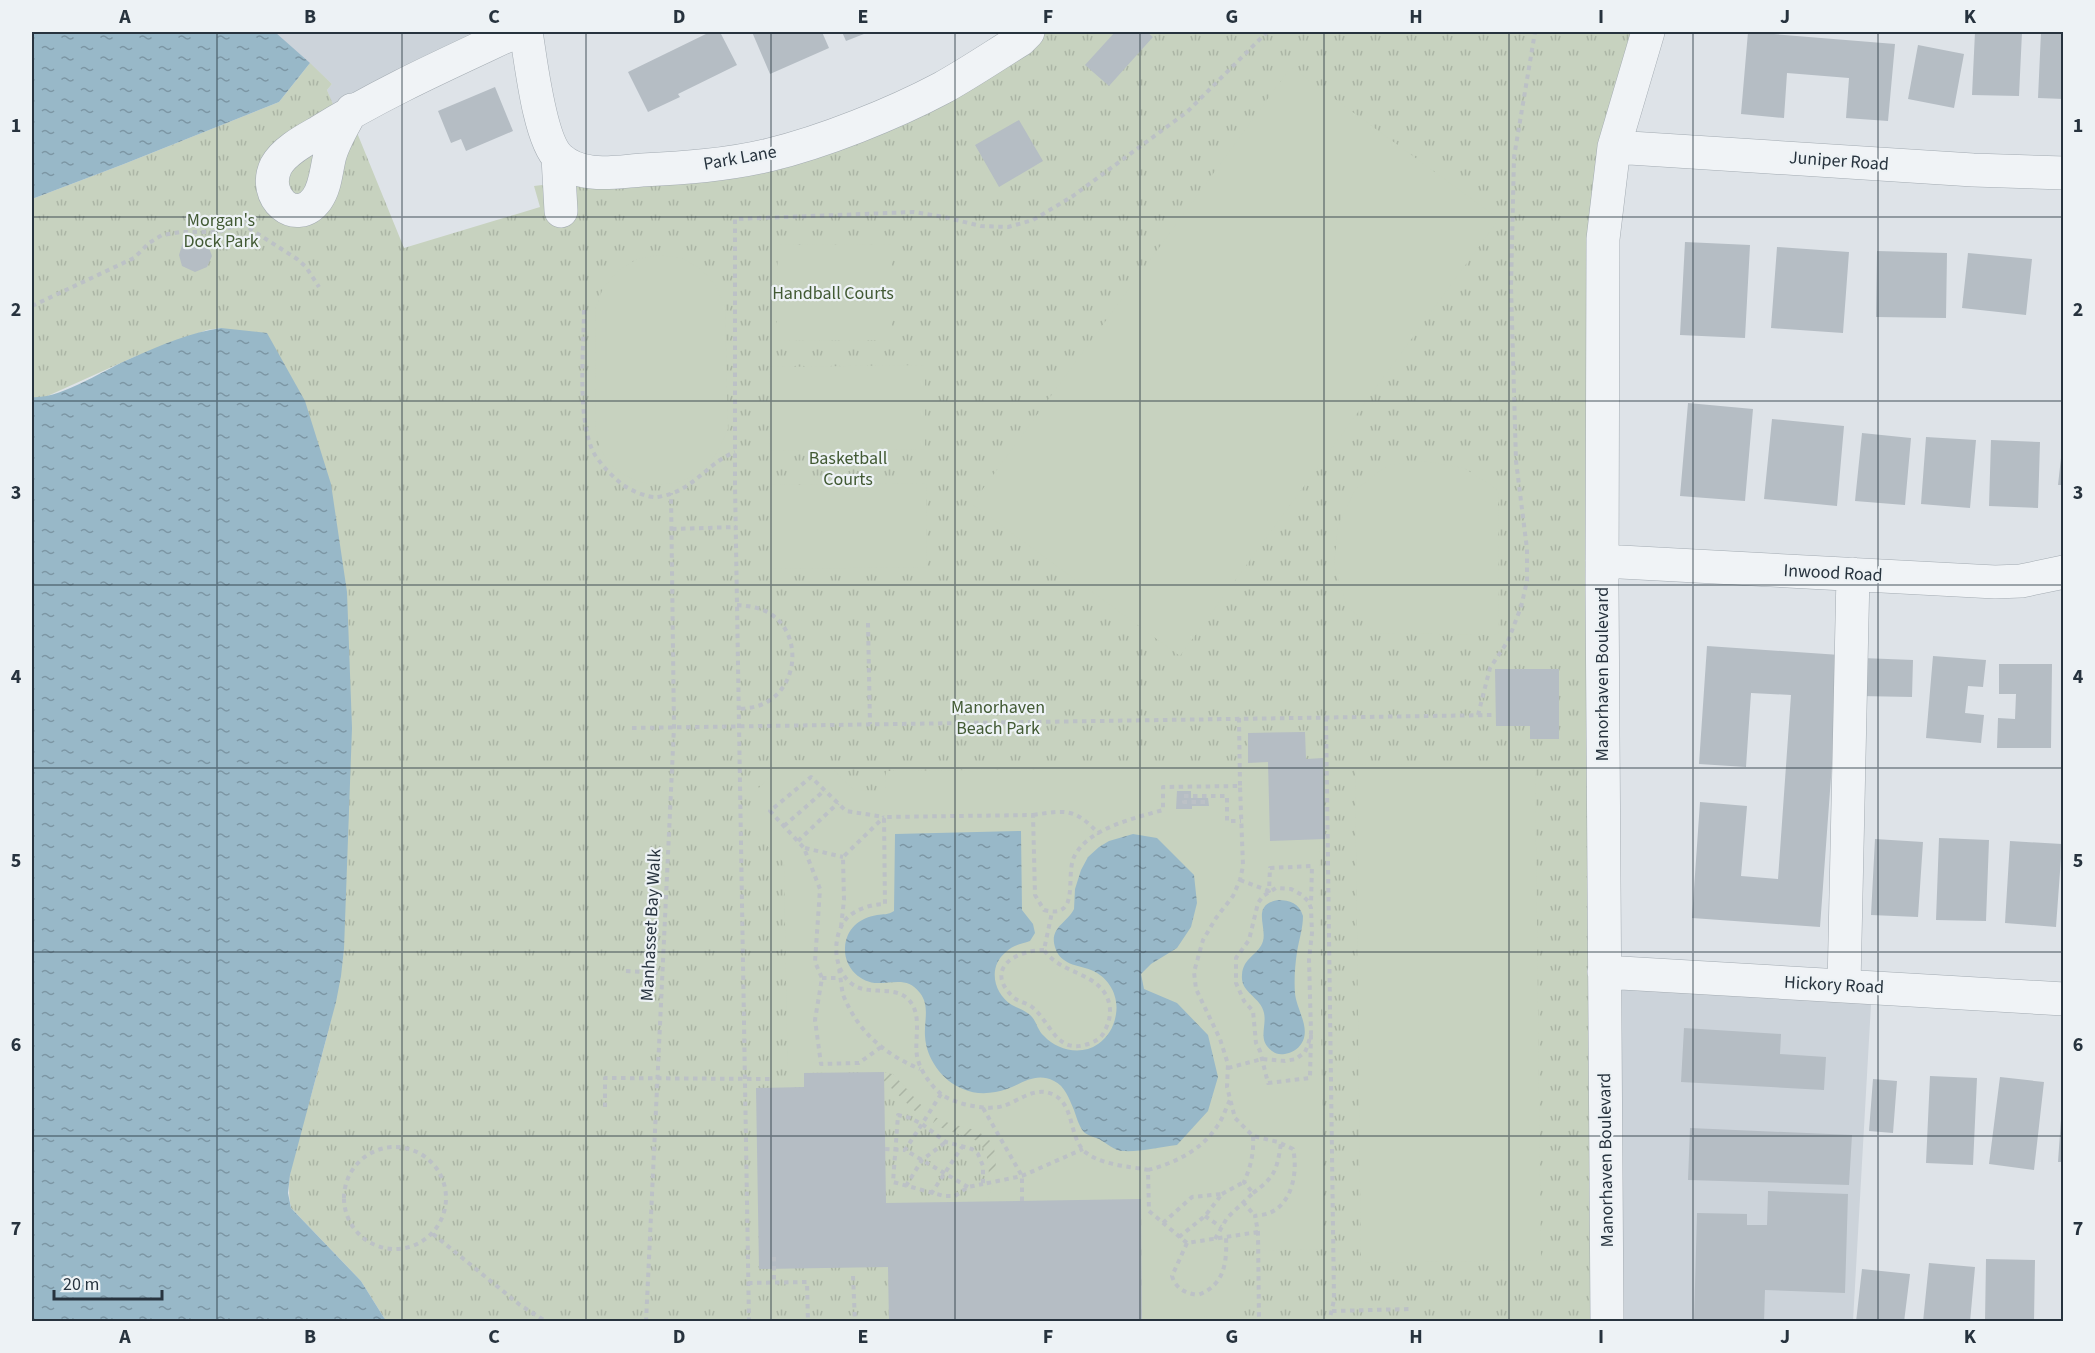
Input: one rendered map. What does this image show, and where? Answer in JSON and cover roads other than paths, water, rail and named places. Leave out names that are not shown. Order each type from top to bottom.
[{"type":"street","points":[[352,110],[514,32]]},
{"type":"street","points":[[526,32],[543,124],[551,147],[558,157],[561,211]]},
{"type":"street","name":"Park Lane","points":[[558,157],[580,170],[593,173],[675,169],[769,155],[833,135],[906,105],[943,87],[1020,40],[1028,32]]},
{"type":"street","name":"Manorhaven Boulevard","points":[[1607,1322],[1602,561],[1603,239],[1614,147],[1648,32]]},
{"type":"street","name":"Juniper Road","points":[[1614,147],[1973,170],[2064,173]]},
{"type":"street","name":"Inwood Road","points":[[1602,561],[1995,582],[2021,581],[2064,572]]},
{"type":"street","points":[[1844,986],[1853,574]]},
{"type":"street","name":"Hickory Road","points":[[1604,972],[2064,999]]},
{"type":"water","points":[[32,32],[275,32],[310,63],[279,102],[32,199]]},
{"type":"water","points":[[221,328],[267,333],[305,401],[331,484],[347,592],[352,728],[344,949],[336,1002],[290,1175],[288,1193],[291,1208],[361,1281],[386,1321],[32,1321],[32,397],[56,394],[166,344]]},
{"type":"water","points":[[1021,831],[1022,910],[1033,924],[1035,933],[1030,941],[1011,948],[1000,958],[996,965],[995,980],[1006,1000],[1030,1015],[1040,1032],[1049,1041],[1062,1048],[1084,1050],[1098,1044],[1110,1031],[1117,1007],[1114,994],[1103,977],[1065,961],[1057,953],[1055,947],[1054,935],[1074,909],[1075,889],[1088,857],[1109,841],[1133,834],[1157,838],[1194,875],[1197,903],[1191,927],[1177,948],[1151,964],[1141,974],[1144,989],[1177,1003],[1208,1035],[1218,1077],[1208,1111],[1177,1145],[1120,1151],[1088,1135],[1079,1124],[1064,1089],[1058,1083],[1047,1079],[1030,1079],[1007,1089],[990,1093],[973,1092],[955,1085],[936,1068],[928,1052],[925,1036],[926,1008],[920,993],[906,983],[878,983],[865,980],[854,973],[847,961],[845,948],[851,930],[870,916],[894,911],[895,834]]},
{"type":"water","points":[[1278,900],[1294,903],[1303,916],[1296,957],[1295,983],[1296,998],[1305,1033],[1302,1043],[1296,1049],[1282,1054],[1267,1047],[1264,1038],[1264,1013],[1242,981],[1245,964],[1263,941],[1262,911],[1265,906]]},
{"type":"park label","name":"Morgan's Dock Park","points":[[221,230]]},
{"type":"park label","name":"Handball Courts","points":[[833,293]]},
{"type":"park label","name":"Basketball Courts","points":[[848,468]]},
{"type":"park label","name":"Manorhaven Beach Park","points":[[998,717]]}]
